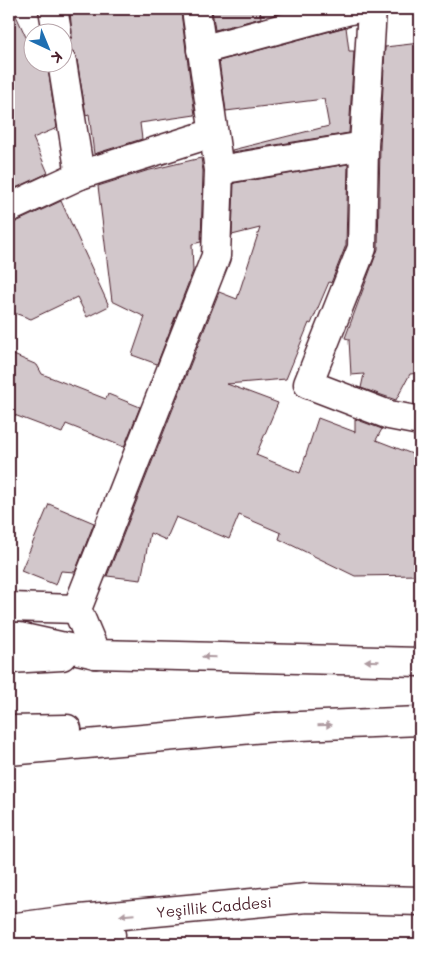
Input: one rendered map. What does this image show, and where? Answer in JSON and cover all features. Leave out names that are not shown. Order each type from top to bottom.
[{"type":"main road","points":[[53,9],[55,22]]},
{"type":"main road","points":[[96,654],[77,609],[216,256],[219,170],[212,133],[196,9]]},
{"type":"main road","points":[[201,50],[354,9]]},
{"type":"main road","points":[[372,9],[364,146],[362,248],[308,384],[389,415],[420,421]]},
{"type":"main road","points":[[64,72],[80,175]]},
{"type":"main road","points":[[9,208],[80,175],[212,133]]},
{"type":"main road","points":[[219,170],[364,146]]},
{"type":"main road","points":[[9,608],[77,609]]},
{"type":"main road","points":[[9,637],[18,637],[96,654]]},
{"type":"main road","points":[[9,659],[96,654],[420,662]]},
{"type":"main road","points":[[9,730],[276,727],[420,721]]},
{"type":"main road","points":[[9,751],[276,727]]},
{"type":"main road","name":"Yeşillik Caddesi","points":[[9,928],[69,920],[307,898],[420,901]]},
{"type":"main road","name":"Yeşillik Caddesi","points":[[43,944],[307,916],[420,915]]},
{"type":"building","points":[[9,9],[13,9],[22,28],[22,72],[49,72],[57,128],[33,138],[48,173],[9,191]]},
{"type":"building","points":[[70,9],[172,9],[173,14],[181,13],[195,115],[140,123],[142,139],[94,154],[89,114],[86,115],[77,60],[72,51]]},
{"type":"building","points":[[260,9],[261,18],[215,30],[212,10]]},
{"type":"building","points":[[346,27],[349,51],[354,51],[349,133],[232,152],[232,150],[329,126],[324,99],[226,111],[219,61]]},
{"type":"building","points":[[420,43],[420,351],[417,351],[419,373],[410,374],[396,400],[361,388],[364,374],[351,375],[349,339],[345,338],[378,249],[380,147],[385,47]]},
{"type":"building","points":[[201,158],[203,171],[201,242],[192,244],[193,271],[157,364],[132,355],[145,317],[112,301],[98,186],[146,171]]},
{"type":"building","points":[[348,164],[346,245],[331,283],[329,282],[311,324],[309,323],[286,379],[227,384],[278,403],[256,455],[300,473],[318,418],[355,432],[355,419],[382,429],[376,440],[420,457],[420,575],[355,576],[279,539],[281,533],[239,515],[229,539],[176,517],[166,540],[150,533],[141,580],[107,576],[219,292],[237,299],[260,228],[232,235],[234,183]]},
{"type":"building","points":[[61,201],[109,306],[87,317],[77,297],[31,319],[9,311],[9,223],[16,222]]},
{"type":"building","points":[[9,353],[37,365],[42,374],[106,399],[108,394],[140,407],[124,447],[66,424],[62,433],[9,413]]},
{"type":"building","points":[[49,504],[94,523],[75,572],[61,571],[56,585],[21,571]]}]
